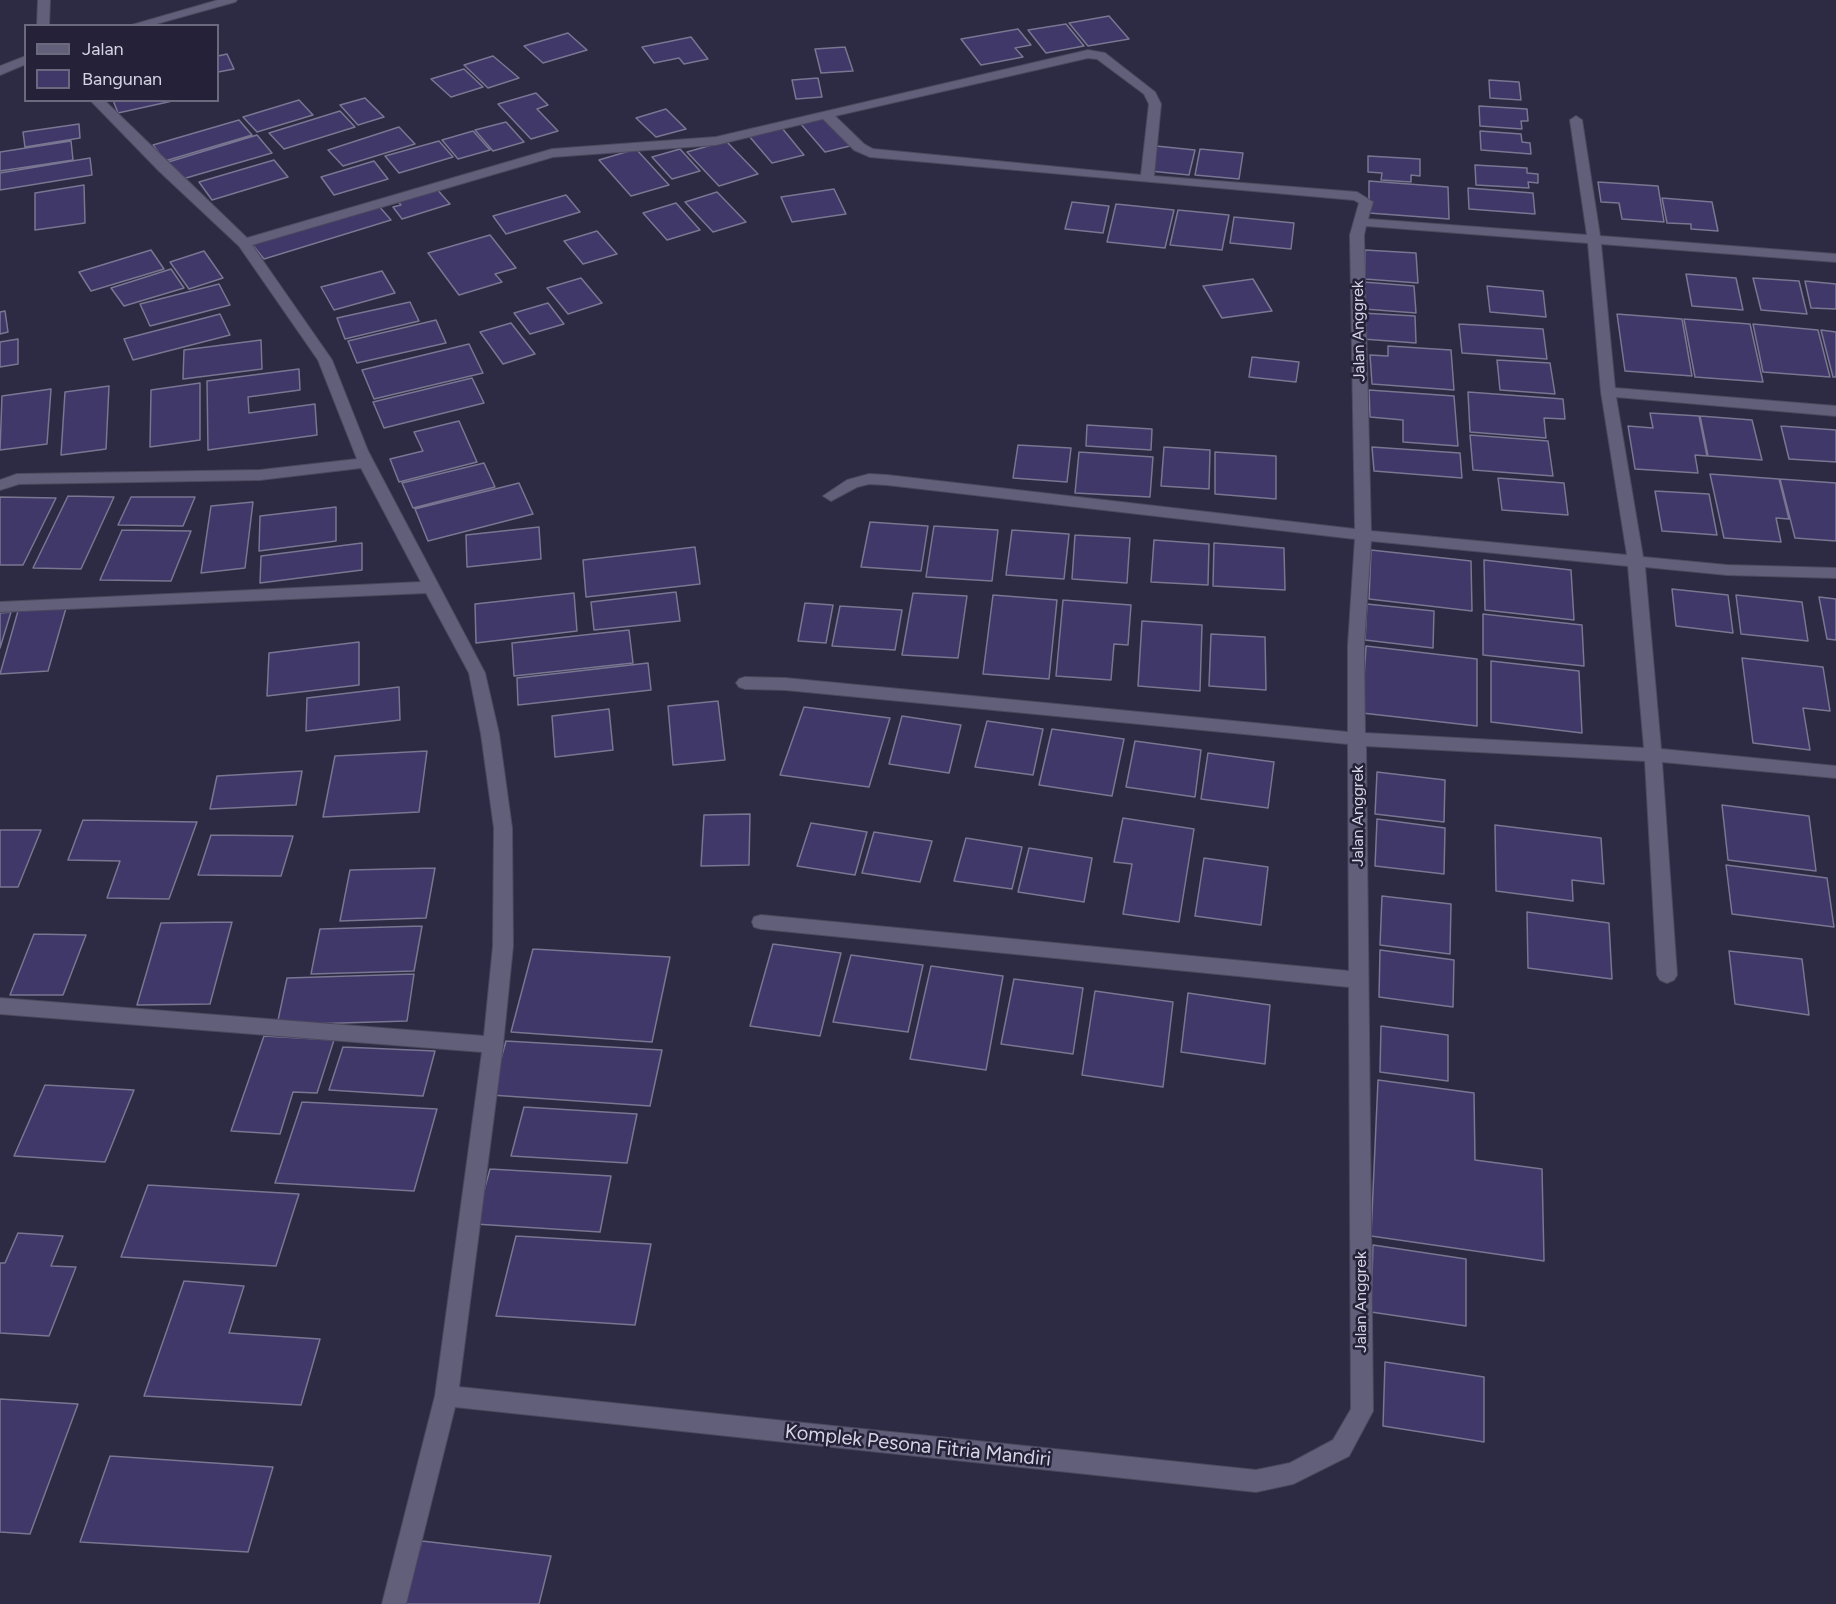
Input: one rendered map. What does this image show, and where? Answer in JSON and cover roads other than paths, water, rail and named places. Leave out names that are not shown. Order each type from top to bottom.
[{"type":"street","points":[[43,24],[44,0]]},
{"type":"street","points":[[141,24],[231,0]]},
{"type":"street","points":[[244,243],[552,153],[716,141],[825,114],[1072,56],[1101,56],[1149,92],[1155,104],[1147,179],[870,153],[859,147],[825,114]]},
{"type":"street","points":[[0,71],[24,60]]},
{"type":"street","points":[[98,102],[244,243],[324,360],[366,463],[477,673],[490,734],[503,828],[503,946],[493,1045],[446,1396],[394,1604]]},
{"type":"street","points":[[1576,120],[1594,240],[1608,392],[1636,562],[1653,755],[1666,975]]},
{"type":"street","name":"Jalan Anggrek","points":[[1147,179],[1357,196],[1366,202],[1358,235],[1363,535],[1356,645],[1362,1411]]},
{"type":"street","points":[[1360,222],[1836,258]]},
{"type":"street","points":[[1608,392],[1836,411]]},
{"type":"street","points":[[0,485],[17,479],[43,478],[260,475],[366,463]]},
{"type":"street","points":[[831,496],[852,483],[869,479],[887,480],[1363,535],[1636,562],[1727,570],[1836,573]]},
{"type":"street","points":[[0,607],[432,587]]},
{"type":"street","points":[[745,683],[797,685],[1357,739],[1653,755],[1836,772]]},
{"type":"street","points":[[761,922],[1359,980]]},
{"type":"street","points":[[0,1006],[493,1045]]},
{"type":"street","name":"Komplek Pesona Fitria Mandiri","points":[[446,1396],[1256,1481],[1293,1473],[1341,1448],[1362,1411]]}]
